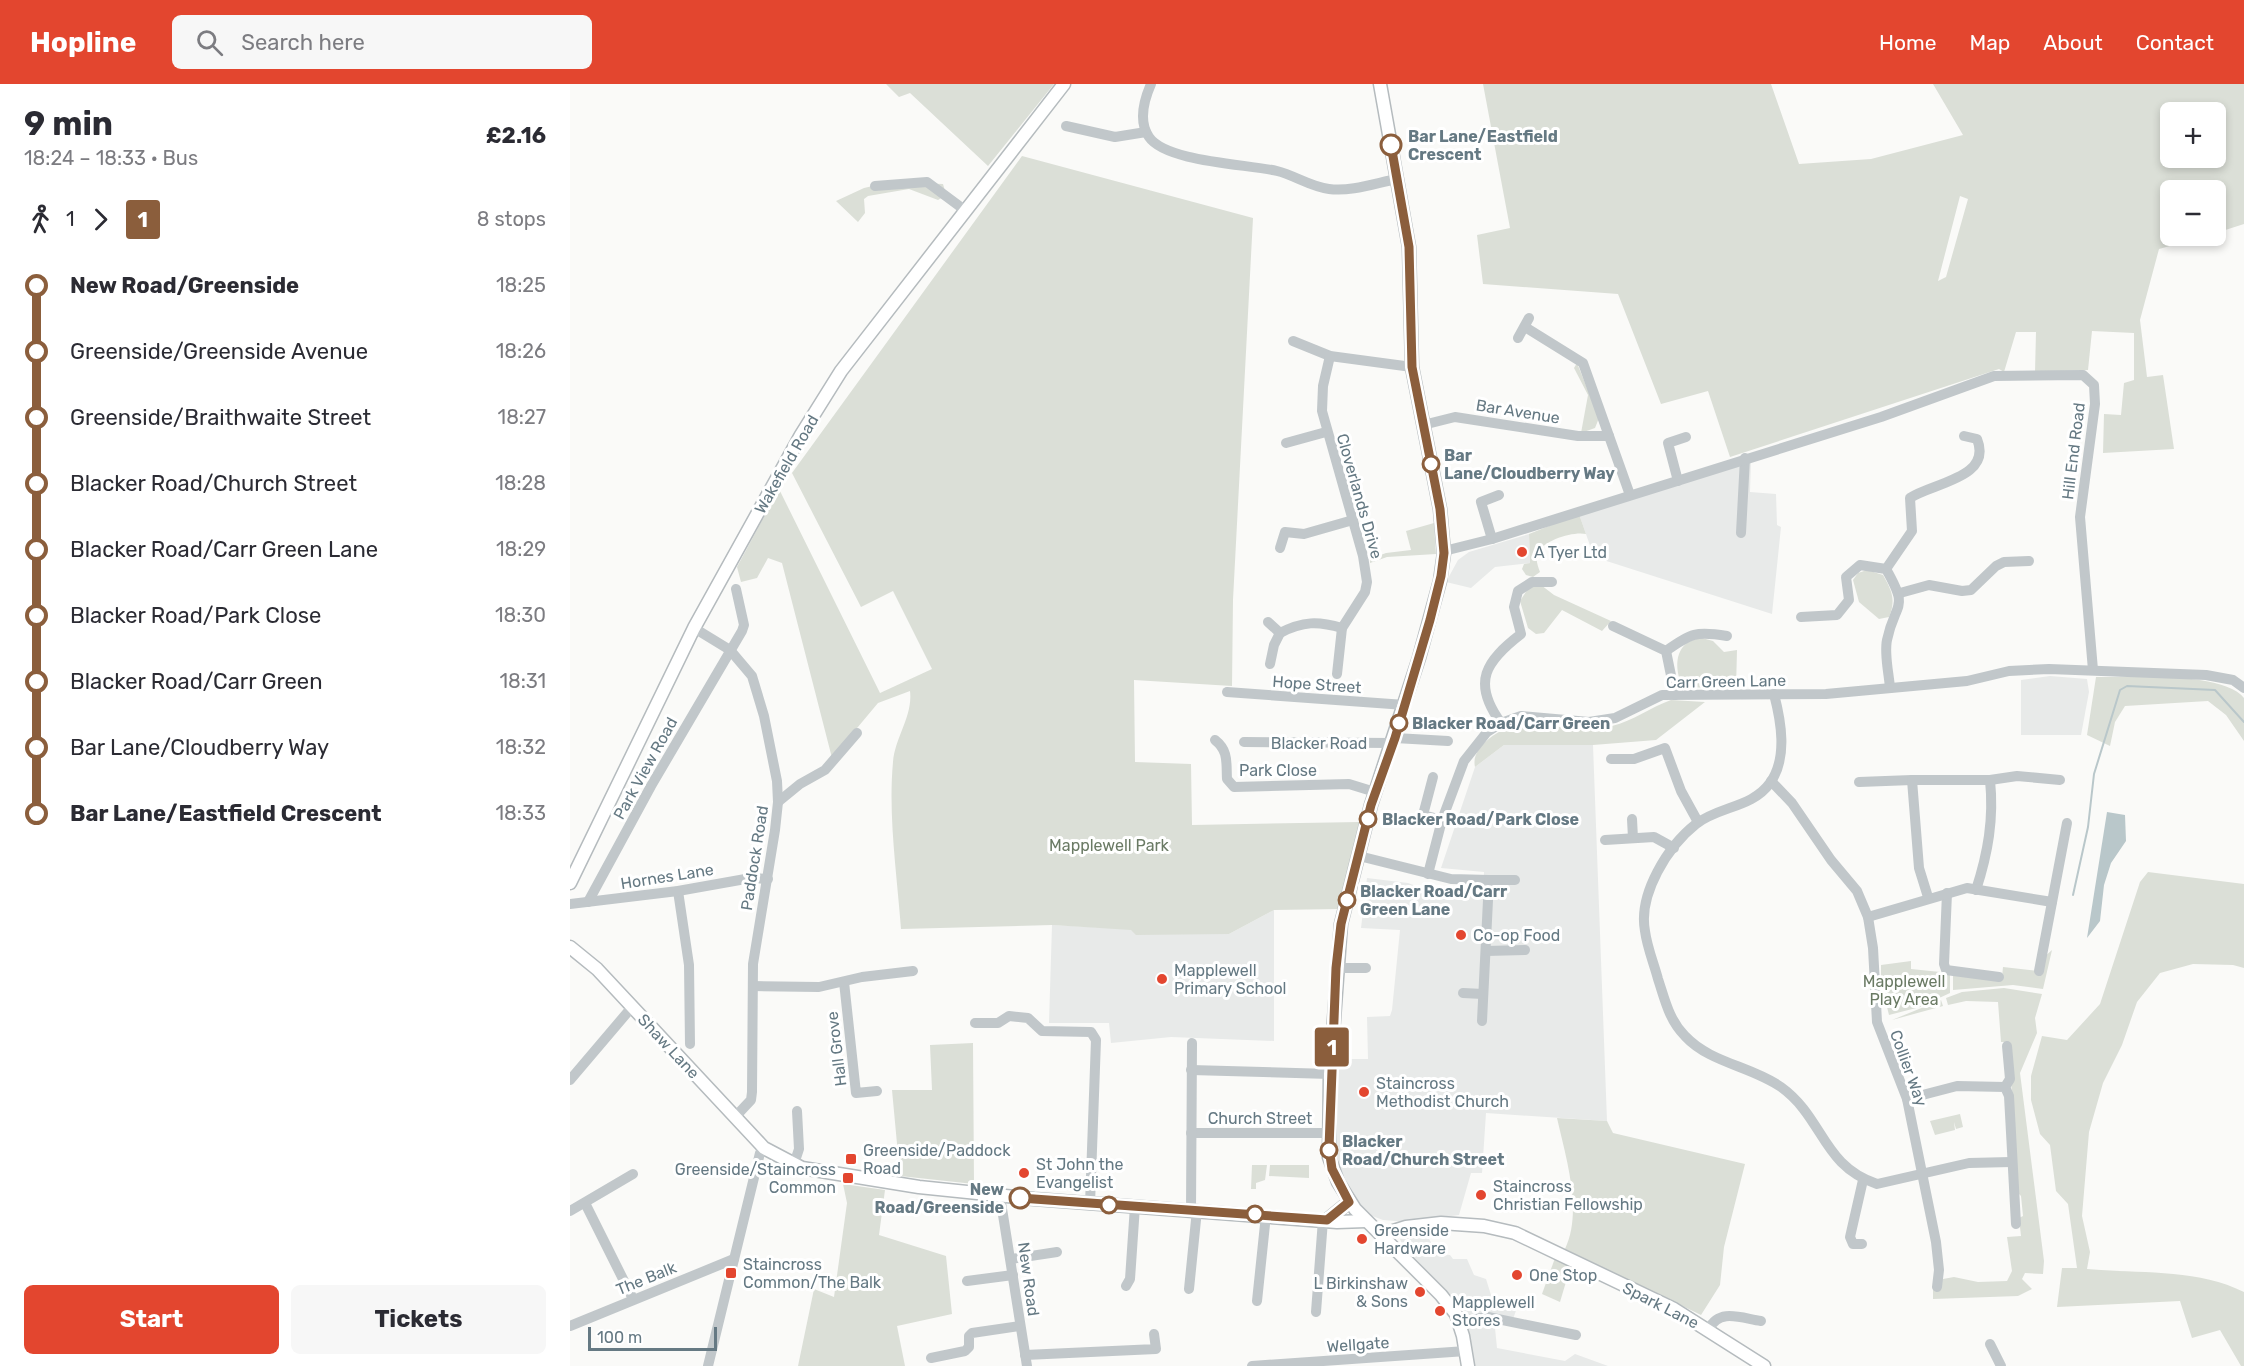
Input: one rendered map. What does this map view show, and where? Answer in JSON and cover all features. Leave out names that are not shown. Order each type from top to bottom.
[{"type":"main road","name":"Wakefield Road","points":[[570,883],[694,628],[801,435],[841,371],[1064,84]]},
{"type":"main road","name":"Blacker Road","points":[[1380,84],[1409,247],[1412,367],[1440,509],[1444,550],[1440,581],[1405,705],[1375,792],[1341,924],[1336,968],[1329,1133],[1332,1169],[1349,1202],[1441,1295],[1459,1321]]},
{"type":"main road","name":"Shaw Lane","points":[[570,947],[597,969],[764,1148],[813,1171],[1000,1196],[1090,1204],[1366,1221]]},
{"type":"main road","points":[[1325,1220],[1349,1202]]},
{"type":"main road","name":"Spark Lane","points":[[1381,1235],[1406,1227],[1442,1223],[1499,1228],[1533,1241],[1674,1309],[1709,1329],[1764,1366]]},
{"type":"main road","points":[[1459,1321],[1468,1366]]},
{"type":"street","points":[[1151,84],[1143,111],[1146,132],[1150,139],[1163,148],[1198,159],[1278,171],[1328,189],[1397,179]]},
{"type":"street","points":[[1066,126],[1115,137],[1146,132]]},
{"type":"street","points":[[875,186],[927,182],[966,211]]},
{"type":"street","points":[[1518,338],[1527,323],[1583,363],[1629,495]]},
{"type":"street","points":[[1293,341],[1330,356],[1412,367]]},
{"type":"street","name":"Cloverlands Drive","points":[[1330,356],[1321,398],[1326,432],[1353,520],[1367,582],[1365,592],[1342,628],[1337,674]]},
{"type":"street","name":"Hill End Road","points":[[1745,458],[1881,417],[1994,376],[2083,375],[2090,379],[2094,385],[2094,415],[2079,517],[2093,670]]},
{"type":"street","name":"Bar Avenue","points":[[1423,425],[1455,417],[1578,436],[1609,436]]},
{"type":"street","points":[[1286,443],[1326,432]]},
{"type":"street","points":[[1886,569],[1912,531],[1910,498],[1919,492],[1970,472],[1977,463],[1980,446],[1977,439],[1964,435]]},
{"type":"street","points":[[1678,481],[1668,443],[1686,437]]},
{"type":"street","points":[[1444,550],[1492,539],[1745,458],[1741,533]]},
{"type":"street","points":[[1492,539],[1481,502],[1499,495]]},
{"type":"street","points":[[1280,548],[1282,527],[1304,534],[1353,520]]},
{"type":"street","points":[[1900,593],[1929,585],[1962,591],[1971,590],[1996,566],[2004,562],[2029,561]]},
{"type":"street","points":[[1801,617],[1837,615],[1849,600],[1846,577],[1860,565],[1886,569]]},
{"type":"street","points":[[1886,569],[1900,593],[1899,612],[1886,642],[1890,688]]},
{"type":"street","points":[[1501,723],[1484,688],[1487,670],[1497,653],[1521,634],[1514,607],[1518,591],[1532,582],[1552,582]]},
{"type":"street","name":"Park View Road","points":[[588,902],[744,625],[736,589]]},
{"type":"street","points":[[1270,664],[1274,645],[1280,633],[1292,627],[1317,621],[1342,628]]},
{"type":"street","points":[[1268,622],[1280,633]]},
{"type":"street","points":[[1613,626],[1666,651]]},
{"type":"street","name":"Paddock Road","points":[[694,628],[730,650],[747,668],[756,685],[772,759],[778,802],[768,879],[753,964],[751,1100],[735,1117]]},
{"type":"street","points":[[1666,651],[1688,635],[1701,632],[1727,636]]},
{"type":"street","points":[[1666,651],[1676,695]]},
{"type":"street","name":"Carr Green Lane","points":[[1428,874],[1442,820],[1464,762],[1478,741],[1501,723],[1532,715],[1575,722],[1604,721],[1662,695],[1826,694],[1967,681],[2009,671],[2093,670],[2206,675],[2233,680],[2244,688]]},
{"type":"street","name":"Hope Street","points":[[1227,692],[1405,705]]},
{"type":"street","points":[[1774,694],[1782,728],[1778,766],[1771,781],[1754,799],[1698,822],[1674,848],[1650,890],[1644,910],[1644,930],[1672,1020],[1685,1037],[1706,1053],[1757,1073],[1801,1102],[1828,1148],[1845,1169],[1863,1180],[1877,1184],[1969,1163],[2011,1162]]},
{"type":"street","points":[[778,802],[800,784],[825,770],[857,733]]},
{"type":"street","name":"Park Close","points":[[1215,740],[1224,747],[1227,754],[1227,780],[1234,787],[1349,784],[1375,792]]},
{"type":"street","points":[[1394,740],[1449,741]]},
{"type":"street","name":"Blacker Road","points":[[1244,742],[1394,740]]},
{"type":"street","points":[[1611,759],[1634,759],[1665,748],[1681,791],[1698,822]]},
{"type":"street","points":[[1858,782],[1990,780],[2017,776],[2060,780]]},
{"type":"street","points":[[1433,777],[1423,815],[1442,820]]},
{"type":"street","points":[[1912,780],[1919,868],[1928,897]]},
{"type":"street","points":[[1976,890],[1987,858],[1992,820],[1990,780]]},
{"type":"street","name":"Collier Way","points":[[1771,781],[1792,803],[1831,860],[1851,882],[1868,917],[1873,948],[1877,1023],[1907,1099],[1936,1242],[1939,1270],[1937,1287]]},
{"type":"street","points":[[1632,819],[1633,838]]},
{"type":"street","points":[[2039,971],[2067,823]]},
{"type":"street","points":[[1605,840],[1654,837],[1674,848]]},
{"type":"street","points":[[1359,856],[1451,879],[1515,880]]},
{"type":"street","name":"Hornes Lane","points":[[570,904],[678,891],[733,880],[768,879]]},
{"type":"street","points":[[1482,1021],[1489,880]]},
{"type":"street","points":[[1868,917],[1928,897],[1967,888],[2052,902]]},
{"type":"street","points":[[678,891],[690,965],[690,1044]]},
{"type":"street","points":[[1947,893],[1944,967],[1946,970],[1999,977]]},
{"type":"street","points":[[1486,951],[1524,950]]},
{"type":"street","points":[[1336,968],[1366,968]]},
{"type":"street","points":[[753,986],[810,987],[862,977],[914,971]]},
{"type":"street","name":"Hall Grove","points":[[844,982],[856,1093],[877,1091]]},
{"type":"street","points":[[1463,993],[1484,994]]},
{"type":"street","points":[[570,1080],[632,1007]]},
{"type":"street","points":[[975,1023],[998,1023],[1009,1016],[1028,1018],[1042,1031],[1091,1032],[1096,1040],[1090,1204]]},
{"type":"street","points":[[1189,1289],[1194,1210],[1191,1133],[1192,1043]]},
{"type":"street","points":[[2004,1087],[2010,1079],[2007,1046]]},
{"type":"street","points":[[1191,1070],[1330,1074]]},
{"type":"street","points":[[1907,1099],[1957,1086],[2004,1087]]},
{"type":"street","points":[[2004,1087],[2009,1096],[2016,1224]]},
{"type":"street","points":[[794,1164],[799,1149],[797,1111]]},
{"type":"street","name":"Church Street","points":[[1191,1133],[1329,1133]]},
{"type":"street","points":[[708,1366],[760,1153],[764,1148]]},
{"type":"street","points":[[570,1211],[633,1174]]},
{"type":"street","points":[[1862,1244],[1853,1244],[1850,1237],[1863,1180]]},
{"type":"street","name":"New Road","points":[[1000,1196],[1026,1361]]},
{"type":"street","points":[[585,1203],[633,1299]]},
{"type":"street","points":[[1126,1286],[1130,1279],[1135,1206]]},
{"type":"street","points":[[1257,1301],[1266,1215]]},
{"type":"street","points":[[1316,1312],[1325,1220]]},
{"type":"street","points":[[1011,1259],[1057,1252]]},
{"type":"street","name":"The Balk","points":[[570,1326],[734,1259]]},
{"type":"street","points":[[967,1281],[1013,1275]]},
{"type":"street","points":[[1709,1329],[1714,1319],[1721,1316],[1761,1322]]},
{"type":"street","points":[[1459,1321],[1488,1317],[1575,1335]]},
{"type":"street","points":[[931,1358],[965,1351],[969,1347],[969,1336],[972,1333],[1020,1326]]},
{"type":"street","points":[[1026,1361],[1156,1349],[1154,1334]]},
{"type":"street","points":[[1990,1344],[2001,1366]]},
{"type":"street","name":"Wellgate","points":[[1252,1366],[1346,1363],[1466,1351]]},
{"type":"shaded area","points":[[1751,460],[1750,492],[1776,494],[1777,525],[1781,527],[1772,614],[1594,557],[1579,514]]},
{"type":"shaded area","points":[[1529,534],[1530,563],[1495,567],[1471,588],[1446,582],[1458,560],[1469,552]]},
{"type":"shaded area","points":[[2050,676],[2087,679],[2089,692],[2081,735],[2021,735],[2021,680]]},
{"type":"shaded area","points":[[1504,745],[1593,745],[1607,1121],[1486,1113],[1482,1173],[1471,1173],[1459,1215],[1407,1222],[1383,1220],[1367,1214],[1344,1179],[1335,1154],[1338,1059],[1368,1059],[1367,1017],[1390,1016],[1392,1010],[1400,930],[1361,928],[1367,878],[1408,883],[1437,894],[1483,896],[1484,872],[1441,868],[1475,767]]},
{"type":"shaded area","points":[[2107,812],[2125,815],[2126,841],[2111,863],[2104,885],[2100,921],[2087,938]]},
{"type":"shaded area","name":"Mapplewell Primary School","points":[[1274,910],[1274,1041],[1171,1037],[1111,1043],[1109,1023],[1049,1023],[1052,925],[1229,934]]},
{"type":"shaded area","points":[[1426,1233],[1437,1254],[1450,1255],[1453,1259],[1467,1259],[1474,1275],[1486,1279],[1491,1295],[1518,1305],[1513,1319],[1494,1318],[1497,1348],[1565,1361],[1575,1354],[1608,1366],[1472,1366],[1464,1320],[1452,1296],[1403,1246],[1400,1239]]},
{"type":"green space","points":[[886,84],[1054,84],[988,166],[910,93],[899,97]]},
{"type":"green space","points":[[1483,84],[1771,84],[1799,164],[1871,159],[1963,135],[1933,84],[2244,84],[2244,224],[2226,230],[2226,180],[2160,180],[2160,246],[2170,246],[2159,249],[2140,320],[2147,377],[2163,375],[2174,449],[2103,453],[2104,414],[2121,415],[2124,383],[2134,380],[2134,333],[2092,331],[2088,370],[2035,372],[2036,332],[2016,332],[2004,372],[1999,369],[1730,457],[1708,391],[1661,404],[1618,294],[1483,284],[1477,235],[1510,228]],"holes":[[[1960,196],[1968,199],[1946,277],[1938,281]]]},
{"type":"green space","name":"Mapplewell Park","points":[[1022,156],[1253,218],[1233,600],[1232,686],[1134,680],[1135,762],[1191,764],[1192,825],[1360,822],[1340,909],[1274,910],[1229,934],[1136,935],[1131,930],[1052,925],[901,929],[892,824],[892,782],[894,753],[909,709],[910,691],[878,703],[832,758],[782,563],[768,558],[757,578],[741,582],[737,567],[779,489],[880,693],[932,669],[893,591],[861,607],[792,473]]},
{"type":"green space","points":[[890,182],[943,184],[945,191],[943,197],[938,200],[909,189],[868,196],[864,199],[865,213],[858,222],[836,201],[864,188]]},
{"type":"green space","points":[[1577,363],[1599,418],[1595,428],[1581,433],[1588,395],[1574,368]]},
{"type":"green space","points":[[1579,514],[1586,534],[1567,535],[1546,544],[1537,556],[1540,572],[1533,577],[1526,575],[1522,569],[1524,564],[1530,563],[1529,534]]},
{"type":"green space","points":[[1434,523],[1436,554],[1387,557],[1370,563],[1370,559],[1386,553],[1411,550],[1406,531]]},
{"type":"green space","points":[[1867,570],[1883,575],[1889,586],[1893,600],[1889,617],[1879,619],[1859,602],[1853,580],[1858,573]]},
{"type":"green space","points":[[1541,585],[1554,595],[1611,621],[1602,631],[1562,610],[1544,633],[1536,634],[1528,628],[1520,601],[1529,587]]},
{"type":"green space","points":[[1702,638],[1713,641],[1724,652],[1737,650],[1736,689],[1686,687],[1681,683],[1677,668],[1679,654],[1687,643]]},
{"type":"green space","points":[[2096,677],[2175,678],[2217,683],[2233,689],[2244,698],[2244,741],[2226,715],[2208,701],[2125,706],[2115,722],[2110,746],[2087,735]]},
{"type":"green space","points":[[1671,700],[1705,702],[1656,740],[1593,745],[1504,745],[1475,767],[1475,758],[1486,741],[1516,724],[1535,721],[1572,729],[1601,728],[1627,721]]},
{"type":"green space","points":[[2148,872],[2244,884],[2244,968],[2233,965],[2193,964],[2160,973],[2137,1002],[2122,1045],[2103,1083],[2089,1132],[2082,1216],[2090,1252],[2087,1269],[2187,1275],[2226,1284],[2244,1292],[2244,1366],[2241,1366],[2220,1330],[2192,1338],[2180,1301],[2057,1307],[2062,1268],[2077,1268],[2068,1204],[2056,1191],[2050,1145],[2040,1134],[2031,1100],[2031,1076],[2042,1036],[2067,1040],[2100,1004],[2140,882]]},
{"type":"green space","points":[[2052,950],[2043,989],[2013,985],[1953,990],[1953,972],[2002,977],[2003,967],[2039,971],[2042,959]]},
{"type":"green space","name":"Mapplewell Play Area","points":[[1911,961],[1911,969],[1950,973],[1950,993],[1920,1007],[1889,1015],[1881,983],[1881,965]]},
{"type":"green space","points":[[2004,988],[2042,994],[2035,1018],[2037,1033],[2020,1073],[2044,1261],[2043,1274],[2025,1273],[2022,1279],[2032,1289],[2018,1296],[1933,1299],[1933,1288],[1943,1279],[1954,1277],[1978,1282],[2007,1281],[2012,1271],[2007,1237],[2021,1236],[2019,1218],[2023,1216],[2021,1196],[2017,1192],[2009,1042],[2001,1042],[1998,1002],[1966,1001],[1948,1005],[1946,998],[1962,992]]},
{"type":"green space","points":[[1941,1000],[1943,1006],[1892,1020]]},
{"type":"green space","points":[[973,1043],[974,1184],[900,1176],[892,1090],[932,1090],[930,1045]]},
{"type":"green space","points":[[1960,1114],[1963,1127],[1956,1129],[1954,1122],[1955,1130],[1935,1135],[1930,1121]]},
{"type":"green space","points":[[1557,1118],[1607,1121],[1613,1133],[1745,1164],[1724,1247],[1720,1285],[1701,1315],[1565,1249],[1573,1218],[1573,1201]]},
{"type":"green space","points":[[1252,1165],[1267,1165],[1265,1180],[1256,1183],[1256,1189],[1251,1189]]},
{"type":"green space","points":[[1270,1165],[1309,1165],[1309,1178],[1269,1176]]},
{"type":"green space","points":[[843,1184],[885,1190],[879,1235],[946,1256],[952,1314],[897,1326],[905,1366],[798,1366],[814,1289],[834,1297],[847,1203]]},
{"type":"green space","points":[[1555,1258],[1571,1265],[1560,1302],[1542,1294]]},
{"type":"waterway","points":[[2073,895],[2088,827],[2094,774],[2120,690],[2127,686],[2215,690],[2244,722]]},
{"type":"bus line","name":"1","points":[[1020,1198],[1327,1220],[1349,1202],[1332,1169],[1329,1157],[1330,1074],[1341,924],[1371,805],[1395,738],[1419,658],[1443,569],[1444,553],[1444,532],[1412,367],[1409,247],[1391,145]]},
{"type":"place","name":"Bar Lane/Eastfield Crescent","points":[[1391,145]]},
{"type":"place","name":"Bar Lane/Cloudberry Way","points":[[1431,464]]},
{"type":"place","name":"A Tyer Ltd","points":[[1522,552]]},
{"type":"place","name":"Blacker Road/Carr Green","points":[[1399,723]]},
{"type":"place","name":"Blacker Road/Park Close","points":[[1368,819]]},
{"type":"place","name":"Blacker Road/Carr Green Lane","points":[[1347,900]]},
{"type":"place","name":"Co-op Food","points":[[1461,935]]},
{"type":"place","name":"Mapplewell Primary School","points":[[1162,979]]},
{"type":"place","name":"Staincross Methodist Church","points":[[1364,1092]]},
{"type":"place","name":"Blacker Road/Church Street","points":[[1329,1150]]},
{"type":"place","name":"Greenside/Paddock Road","points":[[851,1159]]},
{"type":"place","name":"St John the Evangelist","points":[[1024,1173]]},
{"type":"place","name":"Greenside/Staincross Common","points":[[848,1178]]},
{"type":"place","name":"Staincross Christian Fellowship","points":[[1481,1195]]},
{"type":"place","name":"New Road/Greenside","points":[[1020,1198]]},
{"type":"place","name":"Greenside Hardware","points":[[1362,1239]]},
{"type":"place","name":"Staincross Common/The Balk","points":[[731,1273]]},
{"type":"place","name":"One Stop","points":[[1517,1275]]},
{"type":"place","name":"L Birkinshaw & Sons","points":[[1420,1292]]},
{"type":"place","name":"Mapplewell Stores","points":[[1440,1311]]}]
